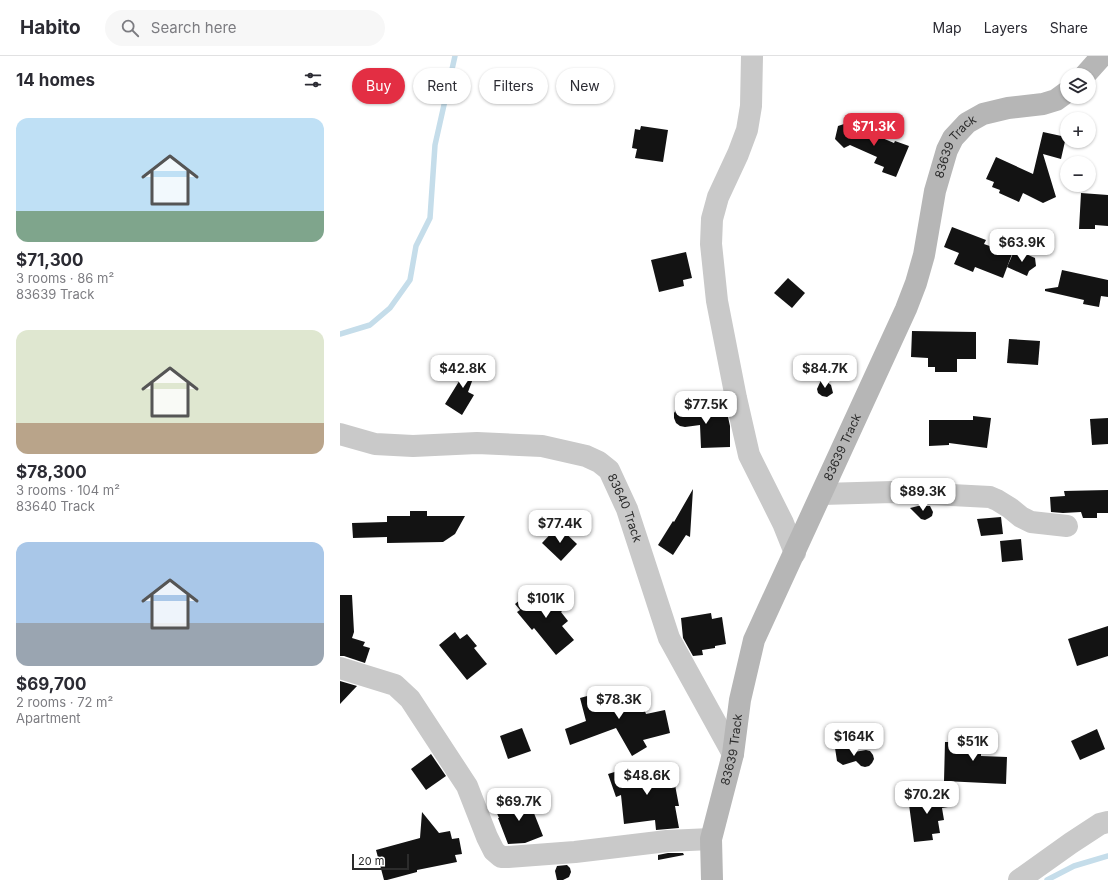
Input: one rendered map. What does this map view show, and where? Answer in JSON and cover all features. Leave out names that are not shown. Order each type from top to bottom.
[{"type":"street","points":[[752,56],[751,106],[747,130],[716,204],[712,219],[710,244],[717,301],[749,455],[783,523],[795,553]]},
{"type":"street","points":[[1091,68],[1102,56]]},
{"type":"street","name":"83639 Track","points":[[712,880],[711,839],[732,754],[740,700],[754,640],[906,309],[916,283],[924,255],[935,191],[947,150],[953,138],[967,124],[983,114],[1008,108],[1043,104],[1060,97]]},
{"type":"street","name":"83640 Track","points":[[340,434],[375,444],[413,446],[477,443],[542,446],[586,456],[599,462],[609,470],[627,509],[669,638],[732,754]]},
{"type":"street","points":[[822,494],[893,492],[990,497],[1031,522],[1067,526]]},
{"type":"street","points":[[340,668],[395,685],[410,700],[467,786],[487,837],[494,851],[502,857],[575,852],[667,841],[711,839]]},
{"type":"street","points":[[1018,880],[1100,824],[1108,822]]},
{"type":"building","points":[[847,123],[894,143],[895,141],[909,146],[896,177],[882,172],[884,167],[874,163],[877,157],[850,145],[844,148],[835,139],[838,126]]},
{"type":"building","points":[[641,126],[668,130],[663,162],[635,158],[637,149],[632,148],[635,129],[640,130]]},
{"type":"building","points":[[1043,132],[1060,136],[1060,148],[1064,148],[1060,159],[1043,154],[1056,197],[1043,203],[1023,193],[1019,202],[999,193],[1000,190],[992,187],[994,182],[986,179],[996,157],[1033,174]]},
{"type":"building","points":[[1081,193],[1108,195],[1108,226],[1095,225],[1095,229],[1079,229]]},
{"type":"building","points":[[952,227],[986,240],[984,244],[1012,254],[1003,278],[975,267],[973,272],[954,264],[959,253],[944,247]]},
{"type":"building","points":[[1015,249],[1035,258],[1036,266],[1029,271],[1027,276],[1007,267]]},
{"type":"building","points":[[686,252],[692,278],[683,280],[684,286],[659,292],[651,260]]},
{"type":"building","points":[[1062,270],[1108,280],[1108,297],[1101,296],[1099,307],[1083,304],[1084,300],[1045,291],[1045,289],[1058,287]]},
{"type":"building","points":[[788,278],[805,293],[792,308],[774,293]]},
{"type":"building","points":[[912,331],[976,332],[976,359],[957,359],[957,372],[935,372],[935,367],[928,367],[928,358],[911,357]]},
{"type":"building","points":[[1009,339],[1040,341],[1038,365],[1007,363]]},
{"type":"building","points":[[474,357],[480,360],[468,392],[474,395],[462,415],[445,404]]},
{"type":"building","points":[[822,378],[831,385],[833,393],[827,397],[818,393],[817,389]]},
{"type":"building","points":[[686,404],[697,410],[726,408],[730,426],[730,447],[701,448],[700,425],[685,427],[680,426],[676,423],[674,418],[674,413],[677,408]]},
{"type":"building","points":[[973,416],[991,418],[987,448],[949,443],[949,445],[929,446],[929,420],[973,420]]},
{"type":"building","points":[[1108,418],[1108,444],[1092,445],[1090,419]]},
{"type":"building","points":[[693,489],[690,537],[686,535],[673,555],[658,545],[673,521],[674,522]]},
{"type":"building","points":[[1108,490],[1108,513],[1097,513],[1097,518],[1083,518],[1081,512],[1051,512],[1050,497],[1065,496],[1064,491]]},
{"type":"building","points":[[930,506],[933,512],[932,516],[925,520],[921,519],[910,508]]},
{"type":"building","points":[[410,511],[427,511],[427,516],[465,516],[455,534],[443,542],[387,543],[387,537],[353,538],[352,523],[387,522],[387,516],[410,516]]},
{"type":"building","points":[[1001,517],[1003,534],[981,536],[977,519]]},
{"type":"building","points":[[558,526],[577,544],[561,561],[542,543]]},
{"type":"building","points":[[1021,539],[1023,560],[1002,562],[1000,541]]},
{"type":"building","points":[[548,589],[564,609],[561,612],[568,621],[562,626],[574,640],[556,655],[534,628],[532,630],[517,612],[520,610],[515,604],[531,591],[536,598]]},
{"type":"building","points":[[340,595],[352,595],[354,632],[352,638],[365,642],[363,646],[370,648],[365,663],[340,656]]},
{"type":"building","points":[[711,613],[712,619],[722,617],[726,644],[715,646],[715,648],[702,650],[703,655],[693,656],[683,638],[681,618]]},
{"type":"building","points":[[1108,626],[1108,656],[1077,666],[1068,639]]},
{"type":"building","points":[[455,632],[460,639],[467,634],[477,646],[474,648],[487,664],[467,680],[439,645]]},
{"type":"building","points":[[340,681],[357,686],[340,704]]},
{"type":"building","points":[[609,690],[611,697],[627,691],[630,698],[639,695],[646,714],[665,710],[670,733],[643,740],[647,747],[632,756],[616,728],[570,745],[565,729],[586,721],[580,698]]},
{"type":"building","points":[[522,728],[531,751],[508,759],[500,736]]},
{"type":"building","points":[[1097,729],[1105,749],[1080,760],[1071,741]]},
{"type":"building","points":[[961,731],[981,731],[981,756],[1007,757],[1006,784],[944,781],[945,742],[961,742]]},
{"type":"building","points":[[848,747],[854,752],[866,750],[870,751],[874,759],[872,763],[865,767],[861,766],[856,761],[843,765],[837,761],[835,748]]},
{"type":"building","points":[[431,754],[446,776],[426,790],[411,769]]},
{"type":"building","points":[[637,765],[660,768],[665,771],[672,769],[679,806],[675,806],[679,828],[656,830],[655,820],[624,824],[621,795],[616,797],[608,774]]},
{"type":"building","points":[[946,791],[948,807],[942,808],[944,820],[938,821],[940,833],[932,834],[933,840],[914,842],[908,797]]},
{"type":"building","points":[[528,798],[543,836],[525,843],[508,844],[495,809]]},
{"type":"building","points":[[422,812],[439,833],[450,831],[452,839],[459,838],[462,854],[455,855],[457,862],[417,870],[417,872],[384,880],[376,850],[420,838]]},
{"type":"building","points":[[683,853],[684,855],[658,860],[658,855]]},
{"type":"building","points":[[567,865],[571,872],[569,877],[563,880],[557,880],[555,871],[557,866]]},
{"type":"waterway","points":[[340,334],[370,325],[390,308],[410,280],[416,246],[430,218],[435,145],[455,56]]},
{"type":"waterway","points":[[1047,880],[1074,866],[1108,856]]}]
